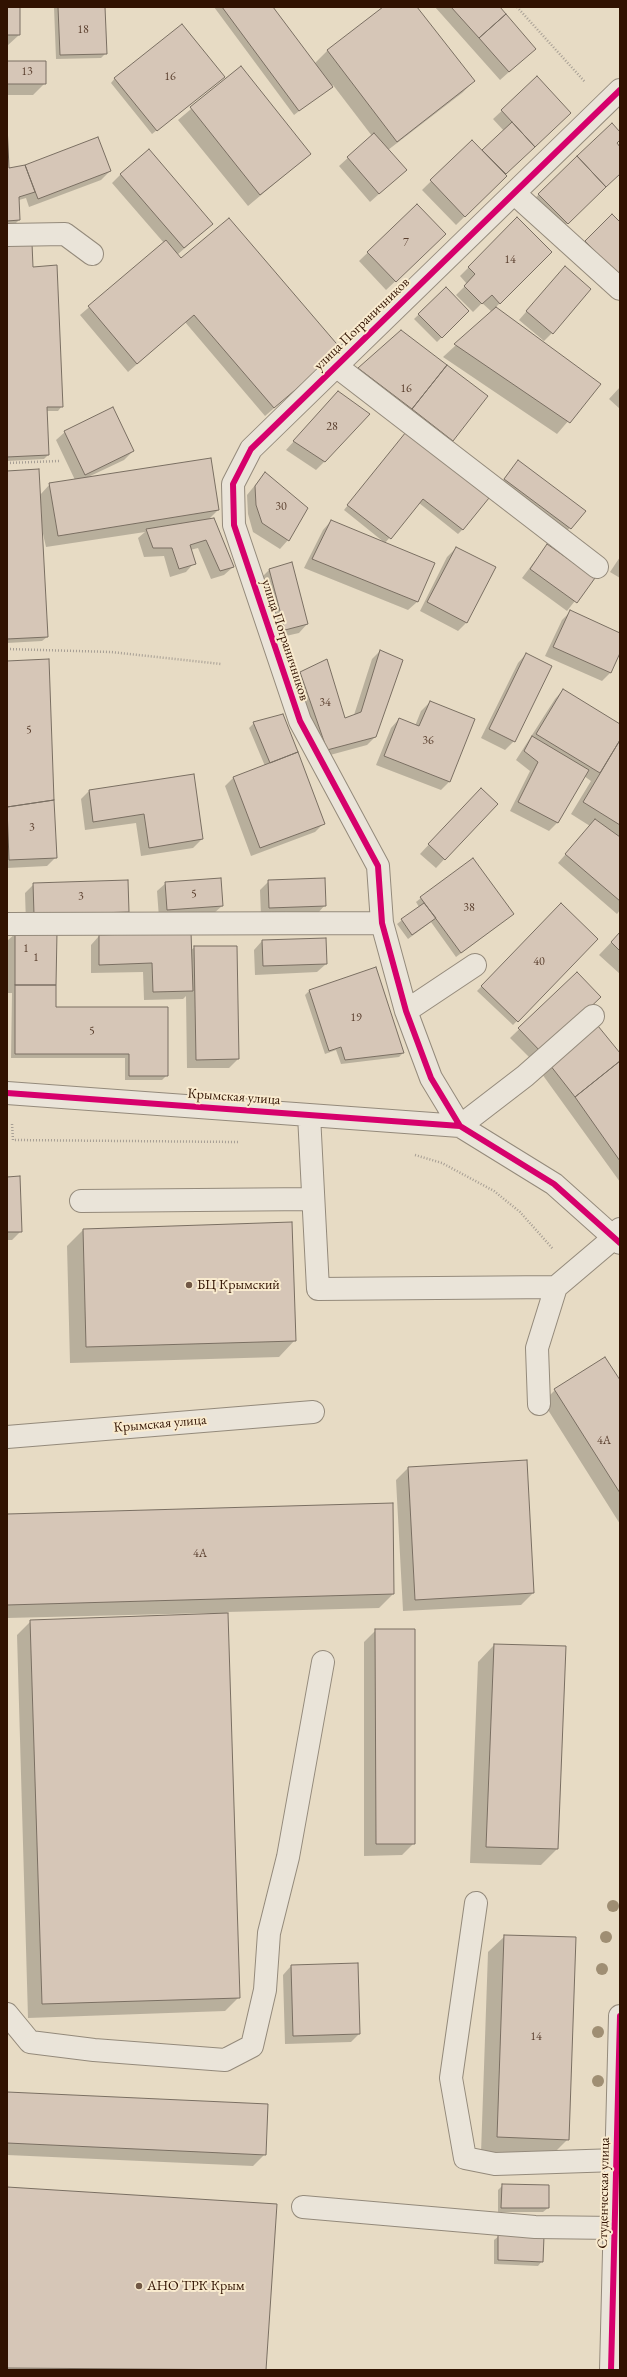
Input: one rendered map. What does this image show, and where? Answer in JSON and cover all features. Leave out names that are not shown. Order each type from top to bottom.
[{"type":"street","name":"улица Пограничников","points":[[613,97],[515,194],[251,449],[233,484],[234,525],[300,721],[378,866],[382,923],[406,1011],[431,1078],[460,1126],[554,1184],[618,1236]]},
{"type":"street","points":[[515,194],[620,289]]},
{"type":"street","points":[[7,235],[65,234],[92,254]]},
{"type":"street","points":[[336,366],[597,567]]},
{"type":"street","points":[[7,924],[382,923]]},
{"type":"street","points":[[406,1011],[475,965]]},
{"type":"street","points":[[460,1126],[525,1076],[593,1016]]},
{"type":"street","name":"Крымская улица","points":[[8,1094],[460,1126]]},
{"type":"street","points":[[309,1115],[318,1289],[556,1287]]},
{"type":"street","points":[[81,1201],[313,1199]]},
{"type":"street","points":[[540,1404],[537,1348],[556,1287],[618,1236]]},
{"type":"street","name":"Крымская улица","points":[[7,1437],[313,1412]]},
{"type":"street","points":[[7,2014],[30,2042],[94,2050],[225,2060],[252,2046],[265,1990],[269,1933],[288,1857],[323,1662]]},
{"type":"street","points":[[476,1903],[451,2078],[465,2158],[495,2164],[617,2160]]},
{"type":"street","name":"Студенческая улица","points":[[611,2370],[620,2016]]},
{"type":"street","points":[[304,2207],[536,2226],[615,2228]]},
{"type":"path","points":[[517,7],[613,97]]},
{"type":"path","points":[[7,463],[59,461]]},
{"type":"path","points":[[7,649],[111,652],[221,664]]},
{"type":"path","points":[[8,1094],[13,1140],[244,1143]]},
{"type":"path","points":[[414,1155],[442,1163],[494,1191],[520,1212],[574,1272]]},
{"type":"building","points":[[7,7],[20,7],[20,35],[7,35]]},
{"type":"building","points":[[58,7],[105,7],[107,54],[60,55]]},
{"type":"building","points":[[222,7],[273,7],[333,87],[299,111]]},
{"type":"building","points":[[383,7],[417,7],[475,81],[397,142],[327,50]]},
{"type":"building","points":[[451,7],[500,7],[506,14],[479,38]]},
{"type":"building","points":[[506,14],[536,49],[509,72],[479,38]]},
{"type":"building","points":[[182,24],[225,77],[157,131],[114,78]]},
{"type":"building","points":[[7,61],[46,61],[46,84],[7,84]]},
{"type":"building","points":[[241,66],[311,154],[260,195],[190,107]]},
{"type":"building","points":[[537,76],[571,113],[535,147],[501,110]]},
{"type":"building","points":[[512,122],[535,147],[506,174],[482,150]]},
{"type":"building","points":[[612,123],[620,132],[620,140],[617,143],[620,147],[620,174],[606,187],[577,156]]},
{"type":"building","points":[[7,124],[9,168],[25,165],[35,192],[19,197],[20,220],[7,221]]},
{"type":"building","points":[[374,133],[407,170],[379,194],[347,157]]},
{"type":"building","points":[[98,137],[111,171],[38,199],[25,165]]},
{"type":"building","points":[[472,140],[507,176],[465,217],[430,180]]},
{"type":"building","points":[[149,149],[213,224],[184,248],[120,174]]},
{"type":"building","points":[[577,156],[606,187],[568,224],[538,194]]},
{"type":"building","points":[[417,204],[446,234],[396,282],[367,252]]},
{"type":"building","points":[[612,214],[620,222],[620,276],[585,241]]},
{"type":"building","points":[[517,217],[552,252],[500,304],[492,295],[482,304],[464,286],[475,274],[468,267]]},
{"type":"building","points":[[229,218],[342,350],[274,408],[194,315],[137,364],[88,306],[166,240],[181,258]]},
{"type":"building","points":[[32,243],[33,267],[57,265],[63,407],[47,407],[49,455],[7,457],[7,244]]},
{"type":"building","points":[[565,266],[591,289],[553,334],[526,311]]},
{"type":"building","points":[[446,287],[469,311],[442,338],[418,314]]},
{"type":"building","points":[[496,307],[601,384],[570,423],[454,344]]},
{"type":"building","points":[[401,330],[447,365],[412,409],[358,368]]},
{"type":"building","points":[[447,365],[488,396],[453,441],[412,409]]},
{"type":"building","points":[[338,391],[370,414],[325,462],[293,441]]},
{"type":"building","points":[[113,407],[134,451],[85,475],[64,431]]},
{"type":"building","points":[[406,432],[489,498],[463,530],[423,499],[391,539],[347,505]]},
{"type":"building","points":[[211,458],[219,510],[58,536],[49,483]]},
{"type":"building","points":[[518,460],[586,511],[571,529],[504,479]]},
{"type":"building","points":[[39,469],[48,637],[7,639],[7,471]]},
{"type":"building","points":[[265,472],[308,508],[289,541],[262,523],[256,505],[255,486]]},
{"type":"building","points":[[214,518],[234,567],[220,571],[206,540],[190,545],[196,564],[179,569],[172,548],[153,548],[146,529]]},
{"type":"building","points":[[331,520],[435,563],[418,602],[312,559]]},
{"type":"building","points":[[547,544],[595,578],[577,603],[530,569]]},
{"type":"building","points":[[456,547],[496,567],[467,623],[427,602]]},
{"type":"building","points":[[292,562],[308,624],[285,630],[269,569]]},
{"type":"building","points":[[570,610],[620,633],[620,653],[611,673],[553,647]]},
{"type":"building","points":[[380,650],[403,660],[376,737],[327,750],[300,672],[327,659],[345,718],[361,712]]},
{"type":"building","points":[[526,653],[552,666],[515,742],[489,729]]},
{"type":"building","points":[[49,659],[54,800],[7,807],[7,661]]},
{"type":"building","points":[[563,689],[620,724],[620,740],[600,773],[536,734]]},
{"type":"building","points":[[430,701],[475,719],[450,782],[384,756],[399,718],[419,726]]},
{"type":"building","points":[[283,714],[298,752],[270,763],[253,722]]},
{"type":"building","points":[[532,736],[589,770],[558,823],[518,802],[538,762],[524,751]]},
{"type":"building","points":[[620,740],[620,825],[583,802]]},
{"type":"building","points":[[298,752],[325,824],[260,848],[233,777]]},
{"type":"building","points":[[194,774],[203,839],[149,848],[144,814],[93,822],[89,790]]},
{"type":"building","points":[[481,788],[498,804],[445,860],[428,844]]},
{"type":"building","points":[[54,800],[57,858],[9,860],[7,807]]},
{"type":"building","points":[[595,819],[620,837],[620,901],[565,854]]},
{"type":"building","points":[[473,858],[514,914],[461,953],[420,897]]},
{"type":"building","points":[[221,878],[223,906],[167,910],[165,882]]},
{"type":"building","points":[[325,878],[326,906],[269,908],[268,880]]},
{"type":"building","points":[[128,880],[129,912],[34,915],[33,883]]},
{"type":"building","points":[[424,903],[436,918],[412,935],[401,919]]},
{"type":"building","points":[[561,903],[598,939],[518,1022],[481,986]]},
{"type":"building","points":[[15,932],[57,932],[56,985],[15,985]]},
{"type":"building","points":[[191,932],[193,991],[153,992],[152,963],[99,965],[99,935]]},
{"type":"building","points":[[620,932],[620,951],[611,942]]},
{"type":"building","points":[[326,938],[327,964],[263,966],[262,940]]},
{"type":"building","points":[[194,946],[237,946],[239,1059],[196,1060]]},
{"type":"building","points":[[376,967],[404,1053],[345,1060],[341,1047],[329,1051],[309,990]]},
{"type":"building","points":[[577,972],[601,997],[542,1053],[518,1028]]},
{"type":"building","points":[[15,985],[56,985],[56,1007],[168,1007],[168,1076],[129,1076],[129,1054],[15,1054]]},
{"type":"building","points":[[598,1026],[620,1053],[620,1061],[575,1097],[550,1065]]},
{"type":"building","points":[[620,1061],[620,1161],[575,1097]]},
{"type":"building","points":[[20,1176],[22,1232],[7,1232],[7,1177]]},
{"type":"building","name":"БЦ Крымский","points":[[292,1222],[296,1341],[86,1347],[83,1229]]},
{"type":"building","points":[[605,1357],[620,1380],[620,1493],[554,1389]]},
{"type":"building","points":[[527,1460],[534,1593],[415,1600],[408,1467]]},
{"type":"building","points":[[393,1503],[394,1594],[7,1605],[7,1514]]},
{"type":"building","points":[[228,1613],[240,1998],[42,2004],[30,1620]]},
{"type":"building","points":[[375,1629],[415,1629],[415,1844],[376,1844]]},
{"type":"building","points":[[494,1644],[566,1646],[558,1849],[486,1847]]},
{"type":"building","points":[[504,1935],[576,1937],[569,2140],[497,2137]]},
{"type":"building","points":[[358,1963],[360,2034],[293,2036],[291,1965]]},
{"type":"building","points":[[7,2092],[268,2104],[266,2155],[7,2143]]},
{"type":"building","points":[[502,2184],[549,2185],[549,2208],[501,2208]]},
{"type":"building","name":"АНО ТРК Крым","points":[[7,2187],[277,2204],[266,2370],[7,2368]]},
{"type":"building","points":[[498,2235],[544,2236],[543,2262],[498,2260]]},
{"type":"cycle path","points":[[620,90],[251,449],[233,484],[234,525],[300,721],[378,866],[382,923],[406,1011],[431,1078],[460,1126],[554,1184],[620,1243]]},
{"type":"cycle path","points":[[7,1093],[460,1126]]},
{"type":"cycle path","points":[[611,2370],[620,2016]]},
{"type":"place","name":"БЦ Крымский","points":[[189,1285]]},
{"type":"place","name":"АНО ТРК Крым","points":[[139,2286]]}]
